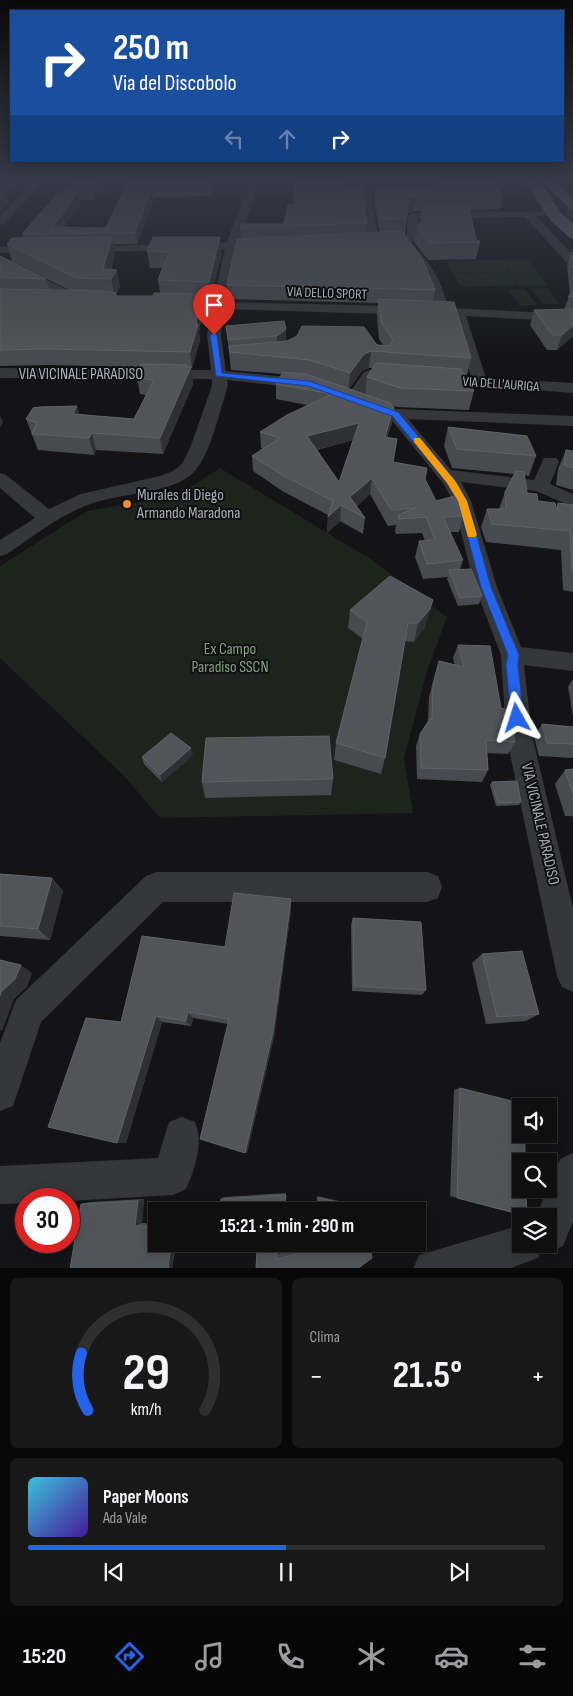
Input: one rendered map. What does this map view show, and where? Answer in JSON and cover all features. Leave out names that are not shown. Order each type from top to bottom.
[{"type":"street","points":[[0,549],[66,507],[88,498],[165,481],[179,475],[188,467],[199,448],[220,386],[214,335],[218,306],[234,240]]},
{"type":"street","points":[[370,240],[398,240]]},
{"type":"street","points":[[404,240],[428,268],[439,292],[442,312]]},
{"type":"street","points":[[553,240],[573,262]]},
{"type":"street","points":[[67,249],[231,248],[281,244]]},
{"type":"street","points":[[0,250],[49,249]]},
{"type":"street","points":[[9,265],[84,301],[51,301]]},
{"type":"street","name":"VIA DELLO SPORT","points":[[164,304],[458,312],[573,318]]},
{"type":"street","points":[[458,312],[480,382]]},
{"type":"street","points":[[218,367],[234,357]]},
{"type":"street","name":"VIA VICINALE PARADISO","points":[[0,373],[218,367],[302,383],[395,414],[446,475],[462,501],[486,587],[513,655],[512,665],[519,735],[573,976]]},
{"type":"street","points":[[338,395],[369,374],[406,377]]},
{"type":"street","name":"VIA DELL'AURIGA","points":[[425,378],[573,388]]},
{"type":"street","points":[[395,414],[573,421]]},
{"type":"street","points":[[540,486],[550,462]]},
{"type":"street","points":[[446,475],[540,486],[573,502]]},
{"type":"street","points":[[0,479],[48,518]]},
{"type":"street","points":[[513,655],[573,662]]},
{"type":"street","points":[[0,1093],[28,1012],[158,887],[427,887]]},
{"type":"street","points":[[0,1185],[173,1176],[182,1135]]},
{"type":"street","points":[[557,1212],[573,1172]]},
{"type":"street","points":[[433,1268],[512,1247]]},
{"type":"green space","points":[[527,259],[547,285],[519,286],[513,278],[517,285],[461,287],[454,274],[509,272],[506,268],[507,272],[453,273],[447,261]]},
{"type":"green space","points":[[547,288],[560,304],[543,304],[531,289]]},
{"type":"green space","points":[[525,289],[537,305],[520,306],[509,290]]},
{"type":"green space","name":"Ex Campo Paradiso SSCN","points":[[220,468],[372,560],[447,617],[428,668],[404,758],[413,813],[160,818],[124,776],[0,658],[0,566],[87,511],[151,500],[163,504]]},
{"type":"building","points":[[10,240],[111,240],[103,269],[117,270],[111,279],[76,278],[7,244]]},
{"type":"building","points":[[152,240],[219,240],[209,282],[158,280],[169,252],[147,251]]},
{"type":"building","points":[[237,240],[409,240],[423,260],[435,290],[227,285]]},
{"type":"building","points":[[428,240],[478,240],[480,242],[430,243]]},
{"type":"building","points":[[0,256],[46,279],[0,277]]},
{"type":"building","points":[[0,289],[105,291],[116,293],[115,296],[153,296],[154,293],[201,294],[196,324],[198,324],[190,352],[0,350]]},
{"type":"building","points":[[573,290],[573,297],[568,297]]},
{"type":"building","points":[[378,299],[454,302],[471,358],[371,351],[364,354],[350,373],[310,360],[230,352],[229,346],[287,341],[297,336],[302,326],[364,327],[377,345],[389,346],[393,340],[381,322]]},
{"type":"building","points":[[573,309],[573,325],[562,335],[552,335],[534,310]]},
{"type":"building","points":[[284,321],[286,329],[277,336],[228,340],[226,326]]},
{"type":"building","points":[[376,363],[461,369],[474,391],[400,388],[367,377]]},
{"type":"building","points":[[140,364],[187,365],[186,367],[191,367],[160,438],[92,433],[89,438],[32,434],[37,423],[26,419],[33,408],[77,406],[73,414],[134,419],[154,380],[137,378]]},
{"type":"building","points":[[283,372],[306,374],[390,403],[394,407],[385,437],[397,439],[393,462],[427,468],[425,479],[436,501],[458,495],[463,516],[443,517],[463,560],[427,564],[419,541],[435,540],[426,517],[399,519],[398,515],[416,508],[391,510],[372,478],[350,497],[365,518],[341,505],[328,517],[333,501],[284,476],[252,456],[280,438],[260,432],[287,415],[332,394],[276,384]],"holes":[[[359,423],[339,482],[307,436]]]},
{"type":"building","points":[[448,427],[527,436],[536,456],[457,449]]},
{"type":"building","points":[[566,450],[573,451],[573,468],[564,465]]},
{"type":"building","points":[[516,471],[524,472],[527,493],[537,494],[538,501],[555,503],[557,510],[558,503],[573,505],[573,572],[570,531],[492,524],[487,509],[506,509],[505,492]]},
{"type":"building","points":[[471,569],[482,596],[460,598],[449,570]]},
{"type":"building","points":[[390,576],[433,600],[430,609],[418,623],[408,623],[385,758],[336,743],[367,622],[350,610]]},
{"type":"building","points":[[458,645],[490,646],[501,708],[510,710],[515,742],[486,740],[488,770],[421,768],[420,734],[430,719],[432,719],[433,685],[439,661],[464,667]]},
{"type":"building","points":[[542,724],[573,727],[573,744],[547,743]]},
{"type":"building","points":[[171,733],[191,748],[160,775],[142,757]]},
{"type":"building","points":[[329,736],[333,779],[202,782],[206,738]]},
{"type":"building","points":[[573,769],[573,794],[565,770]]},
{"type":"building","points":[[517,781],[521,802],[498,803],[492,782]]},
{"type":"building","points":[[0,874],[52,878],[38,929],[0,926]]},
{"type":"building","points":[[234,893],[291,899],[273,1032],[245,1153],[200,1139],[229,1019],[188,1012],[186,1021],[156,1016],[117,1143],[48,1127],[86,1018],[121,1022],[142,936],[225,947]]},
{"type":"building","points":[[353,918],[421,922],[426,990],[354,986]]},
{"type":"building","points":[[522,951],[539,1014],[497,1017],[482,954]]},
{"type":"building","points":[[0,960],[21,965],[15,979],[1,992],[0,996]]},
{"type":"building","points":[[460,1088],[512,1101],[512,1143],[525,1143],[525,1153],[512,1153],[512,1198],[526,1198],[527,1208],[512,1208],[512,1212],[457,1198]]},
{"type":"building","points":[[286,1195],[285,1202],[221,1202],[221,1199]]},
{"type":"building","points":[[319,1198],[337,1202],[318,1202]]},
{"type":"building","points":[[138,1201],[135,1226],[148,1226],[148,1252],[170,1252],[168,1268],[70,1268],[73,1253],[80,1253],[81,1204]]},
{"type":"building","points":[[257,1252],[277,1252],[276,1259],[306,1252],[371,1252],[372,1258],[358,1268],[256,1268]]},
{"type":"slow traffic","points":[[417,440],[451,482],[462,501],[472,535]]},
{"type":"place","name":"Murales di Diego Armando Maradona","points":[[127,504]]},
{"type":"route","points":[[214,335],[219,375],[309,384],[395,414],[451,482],[462,501],[486,587],[513,655],[512,665],[517,718]]}]
